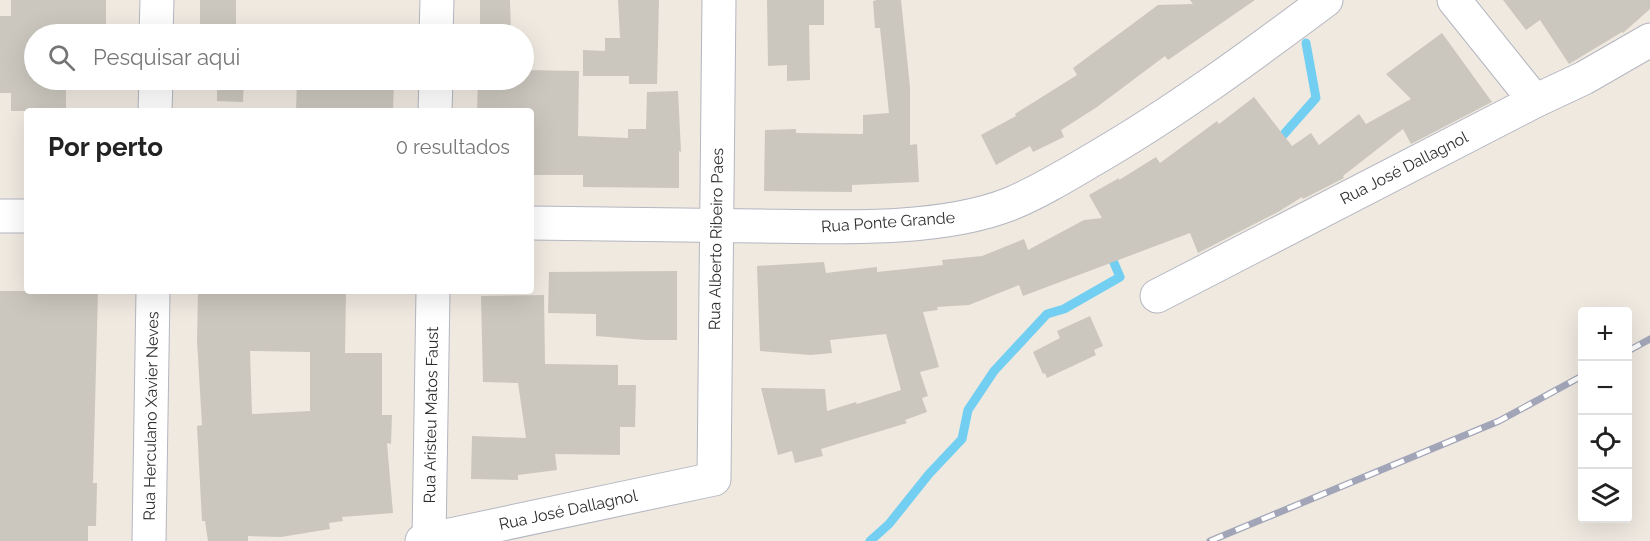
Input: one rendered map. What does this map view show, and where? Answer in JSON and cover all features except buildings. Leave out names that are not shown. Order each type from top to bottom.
[{"type":"street","points":[[156,24],[157,0]]},
{"type":"street","points":[[436,24],[437,0]]},
{"type":"street","name":"Rua Alberto Ribeiro Paes","points":[[714,479],[719,0]]},
{"type":"street","name":"Rua Ponte Grande","points":[[534,223],[835,227],[960,218],[1009,204],[1052,183],[1131,138],[1244,61],[1326,0]]},
{"type":"street","points":[[1454,0],[1535,101]]},
{"type":"street","name":"Rua José Dallagnol","points":[[1156,296],[1584,78],[1650,40]]},
{"type":"street","points":[[155,108],[156,90]]},
{"type":"street","points":[[435,108],[436,90]]},
{"type":"street","points":[[0,216],[24,216]]},
{"type":"street","name":"Rua Herculano Xavier Neves","points":[[149,541],[153,294]]},
{"type":"street","name":"Rua Aristeu Matos Faust","points":[[426,540],[433,294]]},
{"type":"street","name":"Rua José Dallagnol","points":[[426,540],[714,479]]},
{"type":"waterway","points":[[1277,142],[1316,98],[1306,43]]},
{"type":"waterway","points":[[870,541],[889,524],[929,474],[962,439],[968,410],[994,371],[1047,314],[1064,309],[1120,277],[1109,251]]},
{"type":"railway","points":[[1632,349],[1650,339]]},
{"type":"railway","points":[[1210,541],[1499,421],[1578,378]]}]
